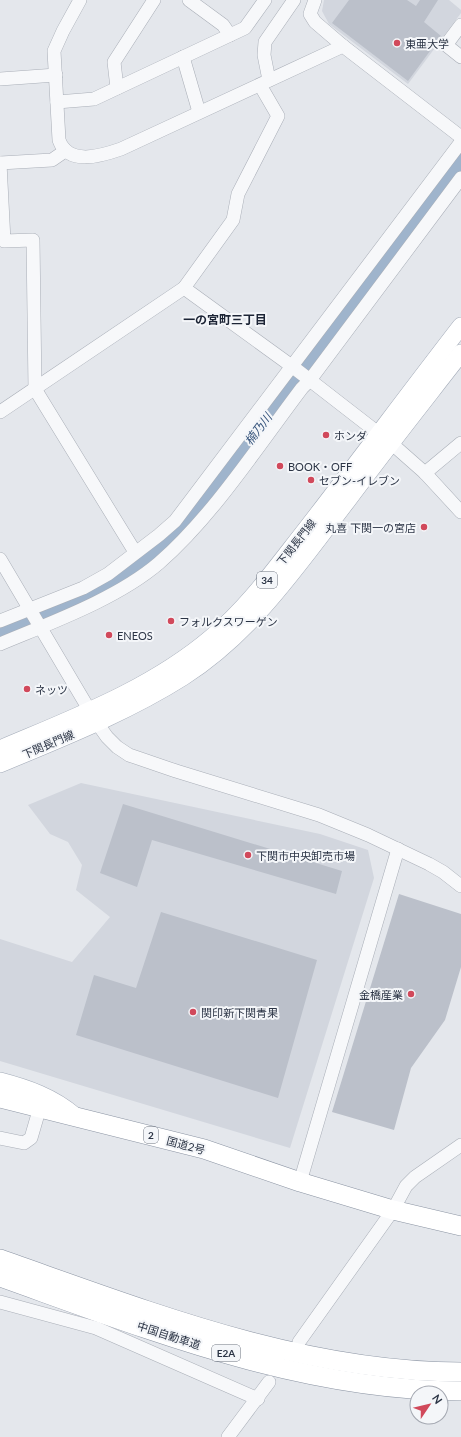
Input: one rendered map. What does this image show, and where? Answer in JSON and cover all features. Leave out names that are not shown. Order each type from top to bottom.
[{"type":"highway","name":"国道2号","points":[[0,1098],[38,1113],[300,1182],[393,1210],[461,1226]]},
{"type":"highway","name":"国道2号","points":[[0,1110],[74,1116],[204,1149],[300,1182]]},
{"type":"highway","name":"中国自動車道","points":[[0,1259],[116,1299],[273,1347],[374,1367],[461,1372]]},
{"type":"highway","name":"中国自動車道","points":[[0,1277],[214,1350],[270,1366],[372,1385],[461,1391]]},
{"type":"main road","name":"下関長門線","points":[[0,764],[94,716],[183,677],[244,628],[266,605],[296,569],[461,326]]},
{"type":"main road","name":"下関長門線","points":[[385,439],[461,353]]},
{"type":"main road","name":"下関長門線","points":[[0,749],[94,716]]},
{"type":"main road","points":[[0,1081],[36,1092],[67,1108],[74,1116]]},
{"type":"street","points":[[80,0],[54,51],[59,140],[65,151],[77,156],[93,156],[113,152],[343,46]]},
{"type":"street","points":[[117,88],[114,62],[154,0]]},
{"type":"street","points":[[189,0],[223,25],[230,35]]},
{"type":"street","points":[[57,102],[94,99],[245,28],[265,0]]},
{"type":"street","points":[[0,412],[184,288],[233,220],[238,194],[278,116],[264,82],[265,42],[294,0]]},
{"type":"street","points":[[315,0],[310,14],[315,22],[343,46],[461,137]]},
{"type":"street","points":[[461,25],[446,45],[461,57]]},
{"type":"street","points":[[183,57],[199,112]]},
{"type":"street","points":[[0,79],[56,75]]},
{"type":"street","points":[[0,621],[82,588],[108,574],[135,552],[160,535],[175,521],[295,368],[461,142]]},
{"type":"street","points":[[65,151],[52,160],[0,163],[4,241],[33,240],[35,389],[135,552]]},
{"type":"street","points":[[0,644],[97,602],[158,564],[196,527],[461,178]]},
{"type":"street","points":[[184,288],[295,368],[385,439],[425,473],[461,512]]},
{"type":"street","points":[[425,473],[461,444]]},
{"type":"street","points":[[0,559],[107,737],[117,747],[129,754],[176,771],[319,815],[443,872],[461,886]]},
{"type":"street","points":[[300,1182],[398,850]]},
{"type":"street","points":[[0,1138],[24,1143],[31,1138],[38,1113]]},
{"type":"street","points":[[299,1342],[393,1210],[406,1186],[415,1177],[461,1145]]},
{"type":"street","points":[[0,1302],[96,1328],[258,1399]]},
{"type":"street","points":[[228,1437],[258,1399],[269,1382]]},
{"type":"shaded area","name":"東亜大学","points":[[324,0],[449,0],[461,10],[461,13],[408,84],[329,24],[322,11]]},
{"type":"shaded area","points":[[81,783],[320,834],[368,850],[374,878],[290,1148],[0,1061],[0,939],[72,962],[110,917],[76,890],[82,865],[68,842],[50,834],[28,805]]},
{"type":"building","name":"東亜大学","points":[[349,0],[407,0],[416,6],[420,0],[438,0],[424,22],[441,36],[408,81],[332,23]]},
{"type":"building","name":"下関市中央卸売市場","points":[[123,804],[342,871],[336,894],[152,840],[137,887],[100,873]]},
{"type":"building","name":"金橋産業","points":[[399,894],[461,914],[461,967],[445,1020],[411,1068],[394,1130],[332,1112]]},
{"type":"building","name":"関印新下関青果","points":[[161,912],[317,960],[278,1098],[76,1035],[94,975],[136,988]]},
{"type":"waterway","name":"楠乃川","points":[[0,633],[73,603],[125,575],[154,553],[190,519],[461,160]]},
{"type":"place","name":"東亜大学","points":[[397,43]]},
{"type":"place","name":"ホンダ","points":[[326,435]]},
{"type":"place","name":"BOOK・OFF","points":[[280,466]]},
{"type":"place","name":"セブン-イレブン","points":[[311,480]]},
{"type":"place","name":"丸喜 下関一の宮店","points":[[424,527]]},
{"type":"place","name":"フォルクスワーゲン","points":[[171,621]]},
{"type":"place","name":"ENEOS","points":[[109,635]]},
{"type":"place","name":"ネッツ","points":[[27,689]]},
{"type":"place","name":"下関市中央卸売市場","points":[[248,855]]},
{"type":"place","name":"金橋産業","points":[[411,994]]},
{"type":"place","name":"関印新下関青果","points":[[193,1012]]},
{"type":"district","name":"一の宮町三丁目","points":[[225,319]]}]
